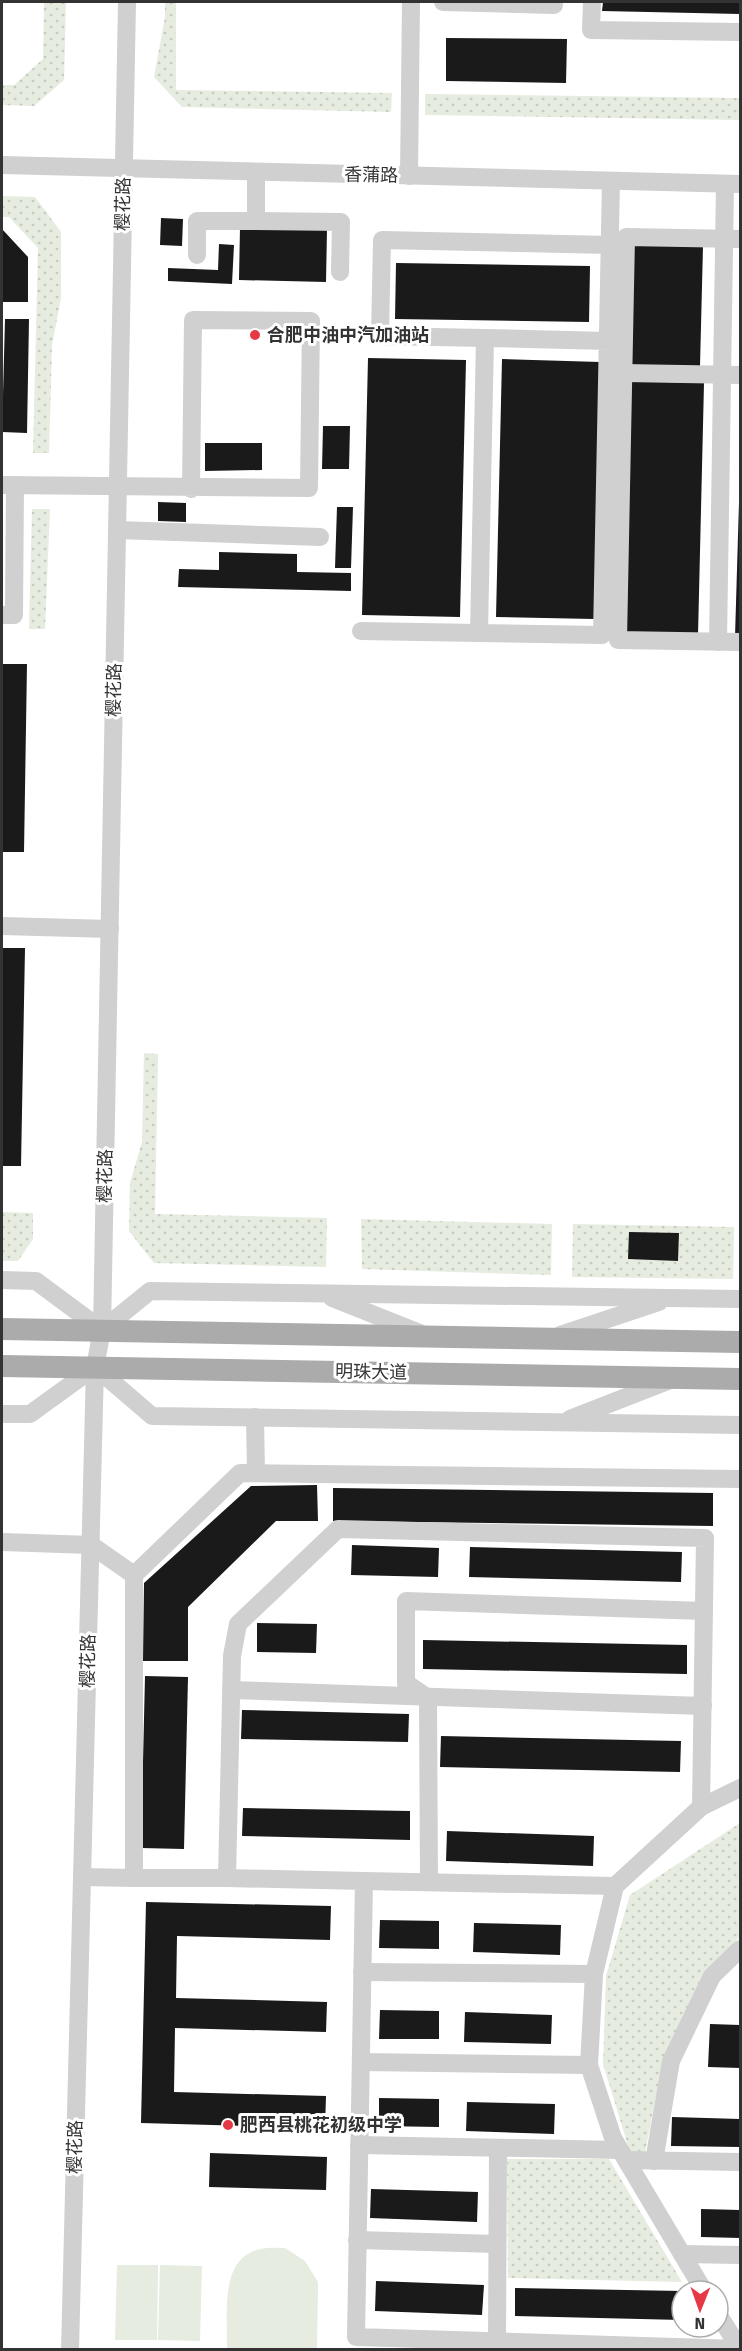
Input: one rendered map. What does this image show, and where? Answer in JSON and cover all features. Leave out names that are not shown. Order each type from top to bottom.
[{"type":"main road","name":"明珠大道","points":[[2,1329],[741,1342]]},
{"type":"main road","points":[[282,1371],[262,1358],[262,1342],[285,1334]]},
{"type":"main road","name":"明珠大道","points":[[2,1366],[741,1380]]},
{"type":"street","name":"樱花路","points":[[70,2349],[95,1367],[102,1330],[127,2]]},
{"type":"street","points":[[409,176],[411,2]]},
{"type":"street","points":[[443,2],[554,5]]},
{"type":"street","points":[[592,2],[591,30],[741,32]]},
{"type":"street","name":"香蒲路","points":[[2,165],[733,184]]},
{"type":"street","points":[[256,172],[256,221]]},
{"type":"street","points":[[361,631],[602,635],[611,181]]},
{"type":"street","points":[[718,642],[722,375],[732,238],[733,184]]},
{"type":"street","points":[[197,255],[197,221],[341,222],[340,272]]},
{"type":"street","points":[[732,238],[626,237],[618,640],[741,642]]},
{"type":"street","points":[[608,341],[380,336],[382,240],[610,245]]},
{"type":"street","points":[[2,615],[14,615],[8,485],[191,489],[309,488],[310,321],[193,320],[191,489]]},
{"type":"street","points":[[479,633],[485,338]]},
{"type":"street","points":[[624,373],[741,375]]},
{"type":"street","points":[[117,530],[320,537]]},
{"type":"street","points":[[2,926],[110,929]]},
{"type":"street","points":[[2,1280],[36,1281],[102,1330],[150,1291],[741,1299]]},
{"type":"street","points":[[320,1293],[427,1336]]},
{"type":"street","points":[[550,1339],[672,1298]]},
{"type":"street","points":[[2,1414],[30,1414],[95,1367],[152,1416],[741,1425]]},
{"type":"street","points":[[563,1422],[674,1378]]},
{"type":"street","points":[[255,1418],[256,1473]]},
{"type":"street","points":[[134,1878],[134,1575],[240,1473],[741,1479]]},
{"type":"street","points":[[227,1878],[232,1656],[238,1624],[338,1529],[705,1538],[701,1807]]},
{"type":"street","points":[[2,1542],[91,1545],[134,1575]]},
{"type":"street","points":[[428,1698],[406,1683],[406,1601],[704,1611]]},
{"type":"street","points":[[231,1690],[703,1706]]},
{"type":"street","points":[[428,1698],[429,1882]]},
{"type":"street","points":[[697,2279],[613,2138],[589,2065],[594,1974],[615,1886],[701,1807],[741,1788]]},
{"type":"street","points":[[82,1877],[615,1886]]},
{"type":"street","points":[[364,1881],[356,2337],[740,2349]]},
{"type":"street","points":[[654,2161],[671,2061],[712,1976],[741,1949]]},
{"type":"street","points":[[362,1972],[594,1974]]},
{"type":"street","points":[[361,2062],[589,2065]]},
{"type":"street","points":[[359,2145],[498,2148],[623,2155],[654,2161],[741,2162]]},
{"type":"street","points":[[497,2342],[498,2148]]},
{"type":"street","points":[[357,2240],[497,2244]]},
{"type":"street","points":[[682,2254],[741,2255]]},
{"type":"street","points":[[730,2333],[740,2349]]},
{"type":"shaded area","points":[[44,2],[66,2],[64,80],[34,106],[2,105],[2,85],[14,85],[43,59]]},
{"type":"shaded area","points":[[165,2],[176,2],[176,90],[392,93],[391,112],[182,107],[154,77],[165,17]]},
{"type":"shaded area","points":[[425,94],[740,98],[740,120],[425,115]]},
{"type":"shaded area","points":[[2,196],[35,197],[61,232],[61,298],[52,345],[49,453],[33,453],[38,248],[9,217],[2,217]]},
{"type":"shaded area","points":[[32,509],[50,509],[45,629],[29,629]]},
{"type":"shaded area","points":[[144,1053],[158,1054],[155,1214],[327,1218],[326,1267],[154,1263],[129,1231],[130,1183],[142,1142]]},
{"type":"shaded area","points":[[2,1212],[33,1213],[33,1239],[18,1261],[2,1261]]},
{"type":"shaded area","points":[[361,1219],[552,1224],[551,1275],[362,1269]]},
{"type":"shaded area","points":[[573,1224],[734,1227],[733,1279],[572,1277]]},
{"type":"shaded area","points":[[740,1823],[740,1937],[705,1970],[663,2059],[645,2153],[630,2152],[603,2064],[606,1976],[630,1895]]},
{"type":"shaded area","points":[[507,2159],[609,2159],[680,2279],[670,2279],[670,2282],[508,2278]]},
{"type":"shaded area","points":[[285,2248],[305,2261],[318,2282],[317,2349],[227,2349],[228,2290],[238,2264],[247,2254],[261,2249]]},
{"type":"shaded area","points":[[117,2265],[158,2265],[157,2340],[115,2340]]},
{"type":"shaded area","points":[[160,2265],[202,2266],[200,2341],[158,2340]]},
{"type":"building","points":[[603,2],[740,2],[740,14],[602,11]]},
{"type":"building","points":[[446,38],[567,39],[566,83],[446,81]]},
{"type":"building","points":[[161,218],[183,219],[182,246],[160,245]]},
{"type":"building","points":[[240,227],[327,229],[326,282],[239,280]]},
{"type":"building","points":[[2,229],[28,257],[28,302],[2,302]]},
{"type":"building","points":[[219,244],[234,245],[232,284],[168,281],[168,268],[218,270]]},
{"type":"building","points":[[633,245],[703,246],[700,366],[630,365]]},
{"type":"building","points":[[396,263],[590,266],[589,322],[395,319]]},
{"type":"building","points":[[5,319],[29,319],[27,433],[2,432]]},
{"type":"building","points":[[368,358],[466,360],[460,617],[362,615]]},
{"type":"building","points":[[502,359],[600,362],[594,619],[496,617]]},
{"type":"building","points":[[630,381],[704,383],[698,636],[624,634]]},
{"type":"building","points":[[323,426],[350,426],[349,469],[322,469]]},
{"type":"building","points":[[205,443],[262,443],[262,470],[205,471]]},
{"type":"building","points":[[158,502],[186,503],[186,522],[158,521]]},
{"type":"building","points":[[739,502],[740,637],[735,637]]},
{"type":"building","points":[[337,507],[353,507],[351,568],[335,568]]},
{"type":"building","points":[[219,552],[297,554],[297,572],[351,573],[351,591],[178,587],[179,569],[219,570]]},
{"type":"building","points":[[2,664],[27,664],[24,852],[2,852]]},
{"type":"building","points":[[2,948],[25,948],[21,1166],[2,1166]]},
{"type":"building","points":[[629,1232],[679,1233],[678,1261],[628,1259]]},
{"type":"building","points":[[317,1485],[318,1521],[276,1521],[188,1607],[188,1661],[143,1661],[144,1583],[251,1486]]},
{"type":"building","points":[[333,1488],[713,1493],[713,1526],[333,1521]]},
{"type":"building","points":[[352,1545],[439,1548],[438,1577],[351,1575]]},
{"type":"building","points":[[470,1547],[682,1552],[681,1582],[469,1577]]},
{"type":"building","points":[[257,1623],[317,1624],[316,1653],[257,1652]]},
{"type":"building","points":[[423,1640],[687,1645],[687,1674],[423,1669]]},
{"type":"building","points":[[145,1676],[188,1677],[184,1849],[141,1848]]},
{"type":"building","points":[[242,1710],[409,1714],[408,1742],[241,1739]]},
{"type":"building","points":[[441,1736],[681,1741],[680,1772],[440,1767]]},
{"type":"building","points":[[243,1808],[410,1811],[410,1840],[242,1836]]},
{"type":"building","points":[[447,1831],[594,1836],[593,1866],[446,1861]]},
{"type":"building","points":[[146,1902],[331,1906],[330,1940],[177,1936],[176,1998],[327,2002],[326,2032],[175,2028],[174,2092],[326,2096],[325,2128],[141,2123]]},
{"type":"building","points":[[380,1920],[439,1921],[439,1949],[379,1948]]},
{"type":"building","points":[[474,1923],[561,1925],[560,1955],[473,1952]]},
{"type":"building","points":[[380,2010],[439,2011],[439,2039],[379,2039]]},
{"type":"building","points":[[465,2012],[552,2015],[551,2044],[464,2042]]},
{"type":"building","points":[[710,2024],[740,2025],[740,2068],[708,2067]]},
{"type":"building","points":[[379,2098],[439,2099],[439,2127],[379,2126]]},
{"type":"building","points":[[467,2102],[555,2104],[554,2134],[466,2131]]},
{"type":"building","points":[[672,2117],[740,2119],[740,2147],[671,2146]]},
{"type":"building","points":[[210,2153],[327,2157],[326,2190],[209,2187]]},
{"type":"building","points":[[371,2189],[478,2192],[477,2222],[370,2218]]},
{"type":"building","points":[[701,2209],[740,2210],[740,2238],[701,2237]]},
{"type":"building","points":[[376,2281],[484,2285],[482,2315],[375,2311]]},
{"type":"building","points":[[515,2288],[670,2291],[670,2320],[515,2316]]},
{"type":"place","name":"合肥中油中汽加油站","points":[[255,335]]},
{"type":"place","name":"肥西县桃花初级中学","points":[[228,2125]]}]
